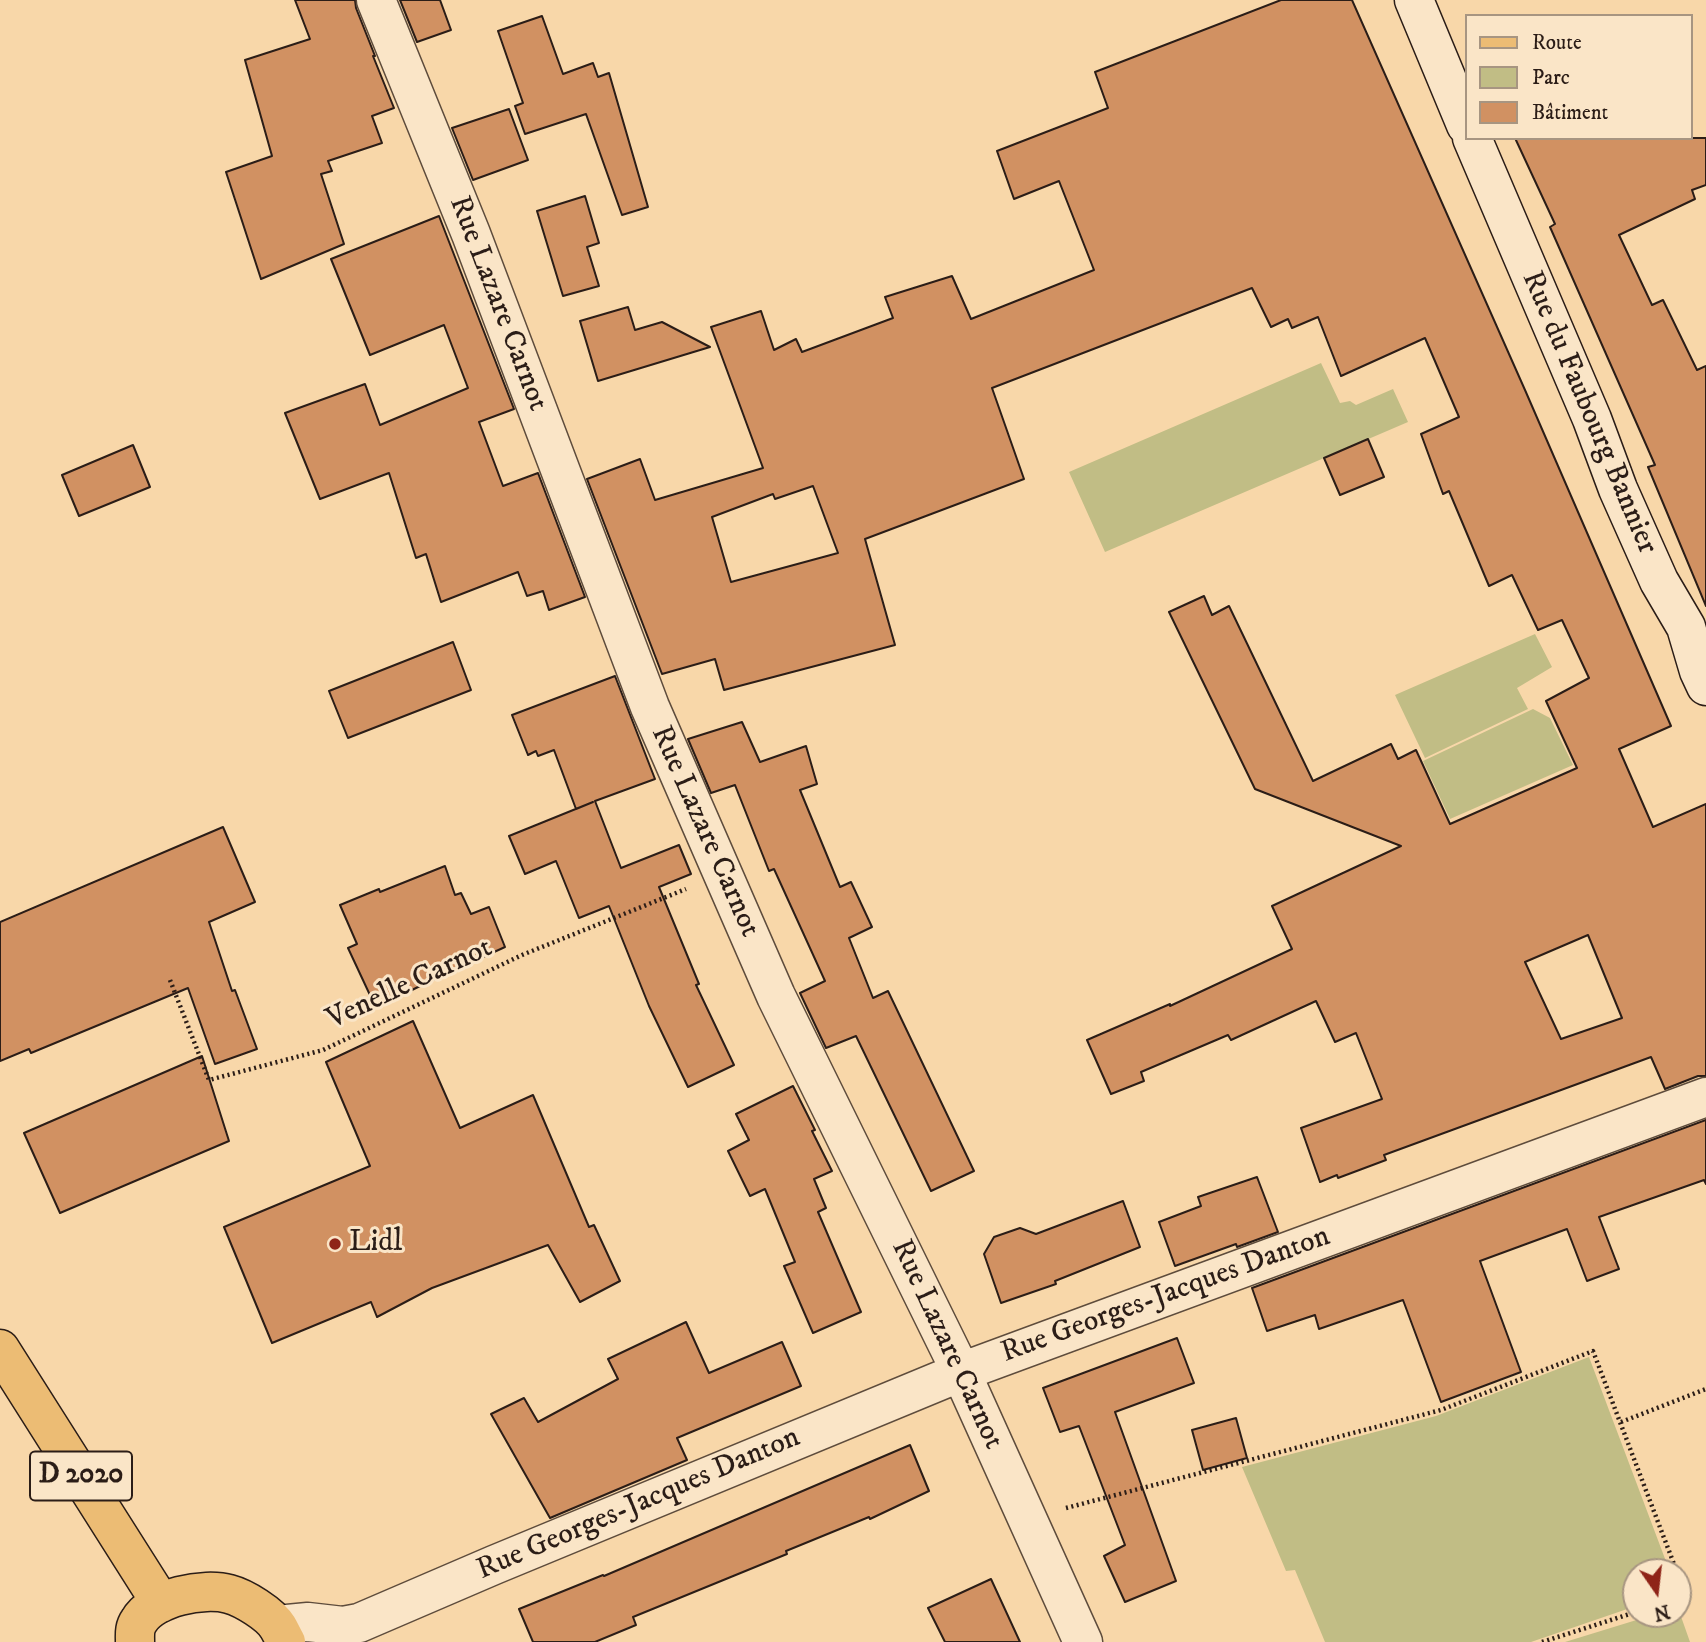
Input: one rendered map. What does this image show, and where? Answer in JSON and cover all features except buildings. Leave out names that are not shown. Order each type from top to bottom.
[{"type":"main road","name":"D 2020","points":[[0,1349],[161,1603]]},
{"type":"main road","points":[[135,1642],[138,1622],[146,1612],[184,1595],[207,1592],[229,1594],[252,1604],[281,1633]]},
{"type":"street","name":"Rue Lazare Carnot","points":[[376,0],[471,234],[650,707],[776,996],[961,1372],[1083,1642]]},
{"type":"street","points":[[1414,0],[1464,120]]},
{"type":"street","name":"Rue du Faubourg Bannier","points":[[1473,140],[1592,419],[1618,489],[1659,581],[1686,627],[1704,675]]},
{"type":"street","name":"Rue Georges-Jacques Danton","points":[[281,1633],[308,1622],[342,1626],[359,1623],[961,1372],[1706,1097]]},
{"type":"path","name":"Venelle Carnot","points":[[170,980],[209,1080],[323,1050],[522,955],[723,875]]},
{"type":"path","points":[[1027,1518],[1441,1410],[1593,1352],[1671,1558]]},
{"type":"path","points":[[1621,1422],[1706,1389]]},
{"type":"path","points":[[1542,1642],[1622,1616]]},
{"type":"green space","points":[[1321,363],[1340,403],[1350,401],[1356,405],[1393,389],[1408,422],[1105,552],[1069,472]]},
{"type":"green space","points":[[1535,634],[1552,667],[1517,688],[1528,709],[1425,758],[1395,695]]},
{"type":"green space","points":[[1533,709],[1550,718],[1573,765],[1450,819],[1423,761]]},
{"type":"green space","points":[[1589,1357],[1665,1558],[1622,1558],[1622,1611],[1531,1642],[1325,1642],[1295,1570],[1286,1571],[1242,1467],[1436,1416]]},
{"type":"green space","points":[[1622,1624],[1622,1628],[1685,1628],[1690,1642],[1565,1642]]},
{"type":"place","name":"Lidl","points":[[335,1244]]}]
